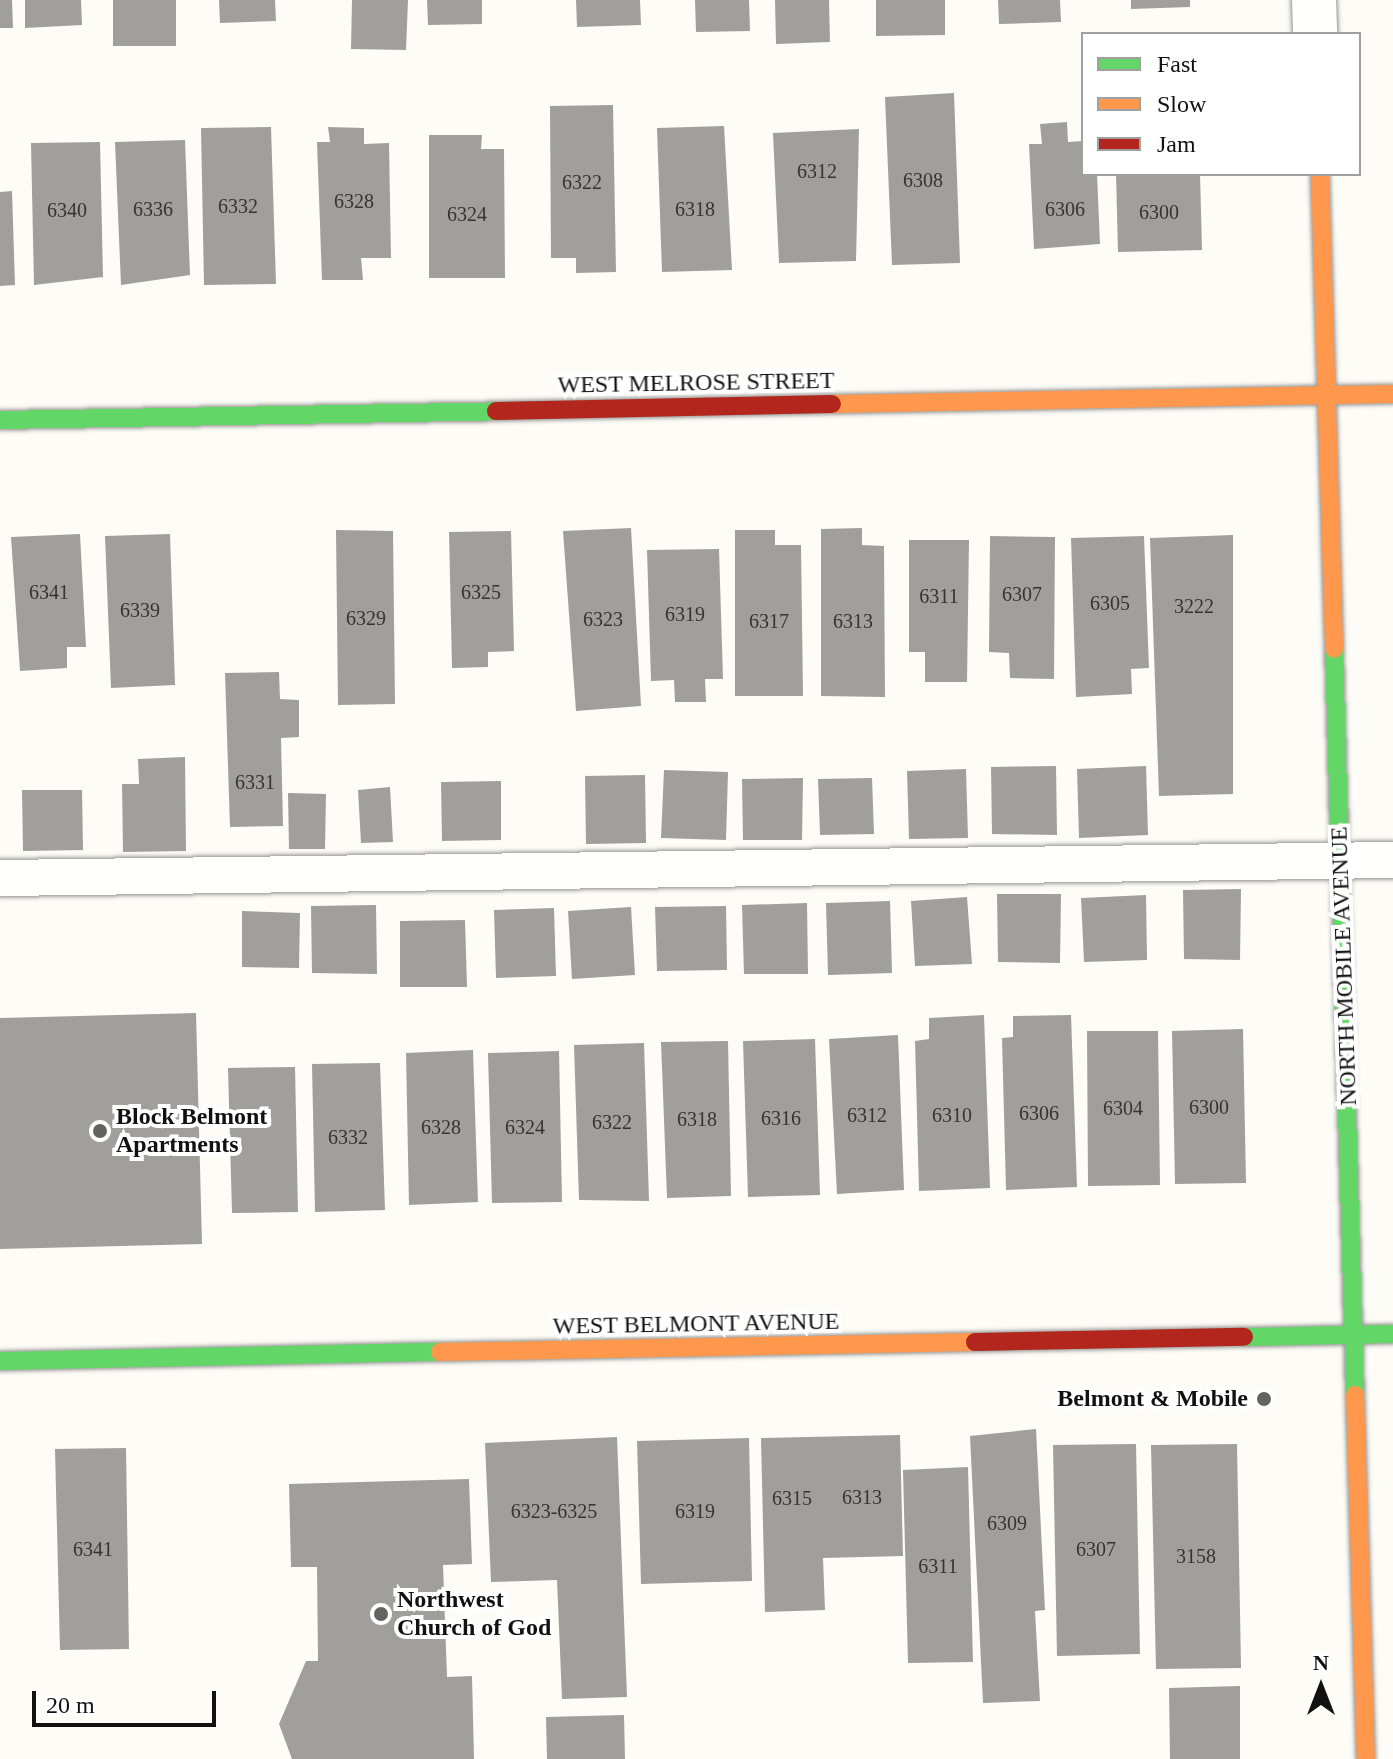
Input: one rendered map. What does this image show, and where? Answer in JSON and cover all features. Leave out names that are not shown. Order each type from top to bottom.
[{"type":"street","points":[[1314,0],[1315,32]]},
{"type":"street","name":"NORTH MOBILE AVENUE","points":[[1320,176],[1366,1759]]},
{"type":"street","name":"WEST MELROSE STREET","points":[[0,420],[1393,394]]},
{"type":"street","name":"WEST BELMONT AVENUE","points":[[0,1361],[1393,1334]]},
{"type":"lane","points":[[0,878],[1393,860]]},
{"type":"building","points":[[0,0],[12,0],[13,28],[0,28]]},
{"type":"building","points":[[25,0],[81,0],[82,25],[25,28]]},
{"type":"building","points":[[113,0],[176,0],[176,46],[113,46]]},
{"type":"building","points":[[219,0],[275,0],[276,21],[220,23]]},
{"type":"building","points":[[352,0],[408,0],[406,50],[351,49]]},
{"type":"building","points":[[427,0],[482,0],[482,24],[428,25]]},
{"type":"building","points":[[576,0],[640,0],[641,25],[577,27]]},
{"type":"building","points":[[695,0],[749,0],[750,31],[696,32]]},
{"type":"building","points":[[775,0],[829,0],[830,42],[776,44]]},
{"type":"building","points":[[876,0],[945,0],[945,35],[876,36]]},
{"type":"building","points":[[998,0],[1060,0],[1061,22],[999,24]]},
{"type":"building","points":[[1131,0],[1190,0],[1190,7],[1131,9]]},
{"type":"building","points":[[954,93],[960,263],[892,265],[885,97]]},
{"type":"building","points":[[613,105],[616,272],[576,273],[576,258],[551,258],[550,106]]},
{"type":"building","points":[[1067,122],[1068,142],[1081,141],[1081,176],[1097,176],[1100,244],[1034,249],[1029,144],[1042,144],[1040,124]]},
{"type":"building","points":[[724,126],[732,270],[662,272],[657,128]]},
{"type":"building","points":[[271,127],[276,284],[204,285],[201,128]]},
{"type":"building","points":[[328,127],[364,128],[364,144],[389,143],[391,258],[361,258],[363,280],[322,280],[317,142],[330,142]]},
{"type":"building","points":[[859,129],[856,261],[779,263],[773,133]]},
{"type":"building","points":[[429,135],[482,135],[481,149],[504,149],[505,278],[429,278]]},
{"type":"building","points":[[185,140],[190,275],[121,285],[115,142]]},
{"type":"building","points":[[100,142],[103,277],[34,285],[31,143]]},
{"type":"building","points":[[1116,176],[1200,176],[1202,250],[1118,252]]},
{"type":"building","points":[[12,191],[15,285],[0,286],[0,192]]},
{"type":"building","points":[[631,528],[641,706],[576,711],[563,531]]},
{"type":"building","points":[[862,528],[862,545],[884,546],[885,697],[821,696],[821,529]]},
{"type":"building","points":[[336,530],[393,531],[395,704],[338,705]]},
{"type":"building","points":[[735,530],[775,530],[775,545],[801,545],[803,696],[735,696]]},
{"type":"building","points":[[511,531],[514,651],[488,652],[488,667],[452,668],[449,532]]},
{"type":"building","points":[[80,534],[86,647],[67,647],[67,668],[20,671],[11,537]]},
{"type":"building","points":[[170,534],[175,685],[111,688],[105,536]]},
{"type":"building","points":[[1233,535],[1233,794],[1159,796],[1150,538]]},
{"type":"building","points":[[990,536],[1055,537],[1054,679],[1010,678],[1009,653],[989,652]]},
{"type":"building","points":[[1144,536],[1149,668],[1131,669],[1132,694],[1076,697],[1071,538]]},
{"type":"building","points":[[909,540],[969,540],[967,682],[925,682],[925,652],[909,652]]},
{"type":"building","points":[[719,549],[723,679],[705,679],[706,702],[675,702],[674,680],[651,681],[647,550]]},
{"type":"building","points":[[279,672],[280,699],[299,700],[299,737],[281,738],[283,826],[230,827],[225,673]]},
{"type":"building","points":[[185,757],[186,851],[123,852],[122,784],[139,784],[138,759]]},
{"type":"building","points":[[1056,766],[1057,835],[992,834],[991,767]]},
{"type":"building","points":[[1146,766],[1148,835],[1079,838],[1077,769]]},
{"type":"building","points":[[966,769],[968,838],[909,839],[907,771]]},
{"type":"building","points":[[664,770],[728,772],[726,840],[661,838]]},
{"type":"building","points":[[645,775],[646,843],[586,844],[585,776]]},
{"type":"building","points":[[803,778],[802,840],[743,840],[742,779]]},
{"type":"building","points":[[872,778],[874,834],[820,835],[818,779]]},
{"type":"building","points":[[501,781],[501,840],[442,841],[441,782]]},
{"type":"building","points":[[390,787],[393,842],[361,843],[358,790]]},
{"type":"building","points":[[22,790],[82,790],[83,850],[23,851]]},
{"type":"building","points":[[288,793],[326,794],[325,849],[289,849]]},
{"type":"building","points":[[1241,889],[1240,960],[1184,959],[1183,890]]},
{"type":"building","points":[[997,894],[1061,894],[1060,963],[998,962]]},
{"type":"building","points":[[1146,895],[1147,960],[1084,962],[1081,898]]},
{"type":"building","points":[[967,897],[972,964],[915,966],[911,901]]},
{"type":"building","points":[[890,901],[892,973],[828,975],[826,903]]},
{"type":"building","points":[[807,903],[808,974],[744,974],[742,905]]},
{"type":"building","points":[[376,905],[377,974],[312,973],[311,906]]},
{"type":"building","points":[[726,906],[727,970],[657,971],[655,907]]},
{"type":"building","points":[[631,907],[635,975],[572,979],[568,911]]},
{"type":"building","points":[[554,908],[556,976],[496,978],[494,910]]},
{"type":"building","points":[[242,911],[300,913],[299,968],[242,967]]},
{"type":"building","points":[[465,920],[467,987],[400,987],[400,921]]},
{"type":"building","name":"Block Belmont Apartments","points":[[196,1013],[202,1244],[0,1249],[0,1018]]},
{"type":"building","points":[[984,1015],[990,1188],[919,1191],[915,1041],[929,1039],[929,1018]]},
{"type":"building","points":[[1071,1015],[1077,1187],[1006,1190],[1002,1038],[1013,1037],[1013,1016]]},
{"type":"building","points":[[1243,1029],[1246,1183],[1175,1184],[1172,1031]]},
{"type":"building","points":[[1087,1031],[1158,1031],[1160,1185],[1088,1186]]},
{"type":"building","points":[[898,1035],[904,1190],[837,1194],[829,1039]]},
{"type":"building","points":[[815,1039],[820,1195],[748,1197],[743,1041]]},
{"type":"building","points":[[728,1041],[731,1196],[667,1198],[661,1042]]},
{"type":"building","points":[[644,1043],[649,1201],[579,1200],[574,1045]]},
{"type":"building","points":[[473,1050],[478,1202],[409,1205],[406,1053]]},
{"type":"building","points":[[559,1051],[562,1202],[492,1203],[488,1053]]},
{"type":"building","points":[[380,1063],[385,1210],[315,1212],[312,1064]]},
{"type":"building","points":[[295,1067],[298,1212],[232,1213],[228,1068]]},
{"type":"building","points":[[1036,1429],[1045,1610],[1035,1611],[1040,1701],[983,1703],[970,1436]]},
{"type":"building","points":[[900,1435],[903,1556],[823,1558],[825,1610],[765,1612],[761,1438]]},
{"type":"building","points":[[617,1437],[627,1697],[562,1699],[557,1580],[491,1582],[485,1443]]},
{"type":"building","points":[[749,1438],[752,1581],[641,1584],[637,1441]]},
{"type":"building","points":[[1136,1444],[1140,1654],[1057,1656],[1053,1445]]},
{"type":"building","points":[[1237,1444],[1241,1668],[1156,1669],[1151,1445]]},
{"type":"building","points":[[126,1448],[129,1649],[60,1650],[55,1449]]},
{"type":"building","points":[[968,1467],[973,1662],[908,1663],[903,1470]]},
{"type":"building","name":"Northwest Church of God","points":[[469,1479],[472,1564],[443,1565],[447,1677],[472,1676],[474,1759],[292,1759],[279,1724],[306,1661],[318,1661],[317,1567],[291,1567],[289,1484]]},
{"type":"building","points":[[1240,1686],[1240,1759],[1170,1759],[1169,1688]]},
{"type":"building","points":[[624,1715],[625,1759],[547,1759],[546,1717]]},
{"type":"traffic: fast","points":[[0,420],[496,411]]},
{"type":"traffic: fast","points":[[1334,649],[1355,1395]]},
{"type":"traffic: fast","points":[[1244,1337],[1393,1334]]},
{"type":"traffic: fast","points":[[0,1361],[440,1352]]},
{"type":"traffic: slow","points":[[1320,176],[1334,649]]},
{"type":"traffic: slow","points":[[832,404],[1393,394]]},
{"type":"traffic: slow","points":[[440,1352],[975,1342]]},
{"type":"traffic: slow","points":[[1355,1395],[1366,1759]]},
{"type":"traffic: jam","points":[[496,411],[832,404]]},
{"type":"traffic: jam","points":[[975,1342],[1244,1337]]},
{"type":"place","name":"Block Belmont Apartments","points":[[100,1131]]},
{"type":"place","name":"Belmont & Mobile","points":[[1264,1399]]},
{"type":"place","name":"Northwest Church of God","points":[[381,1614]]}]
